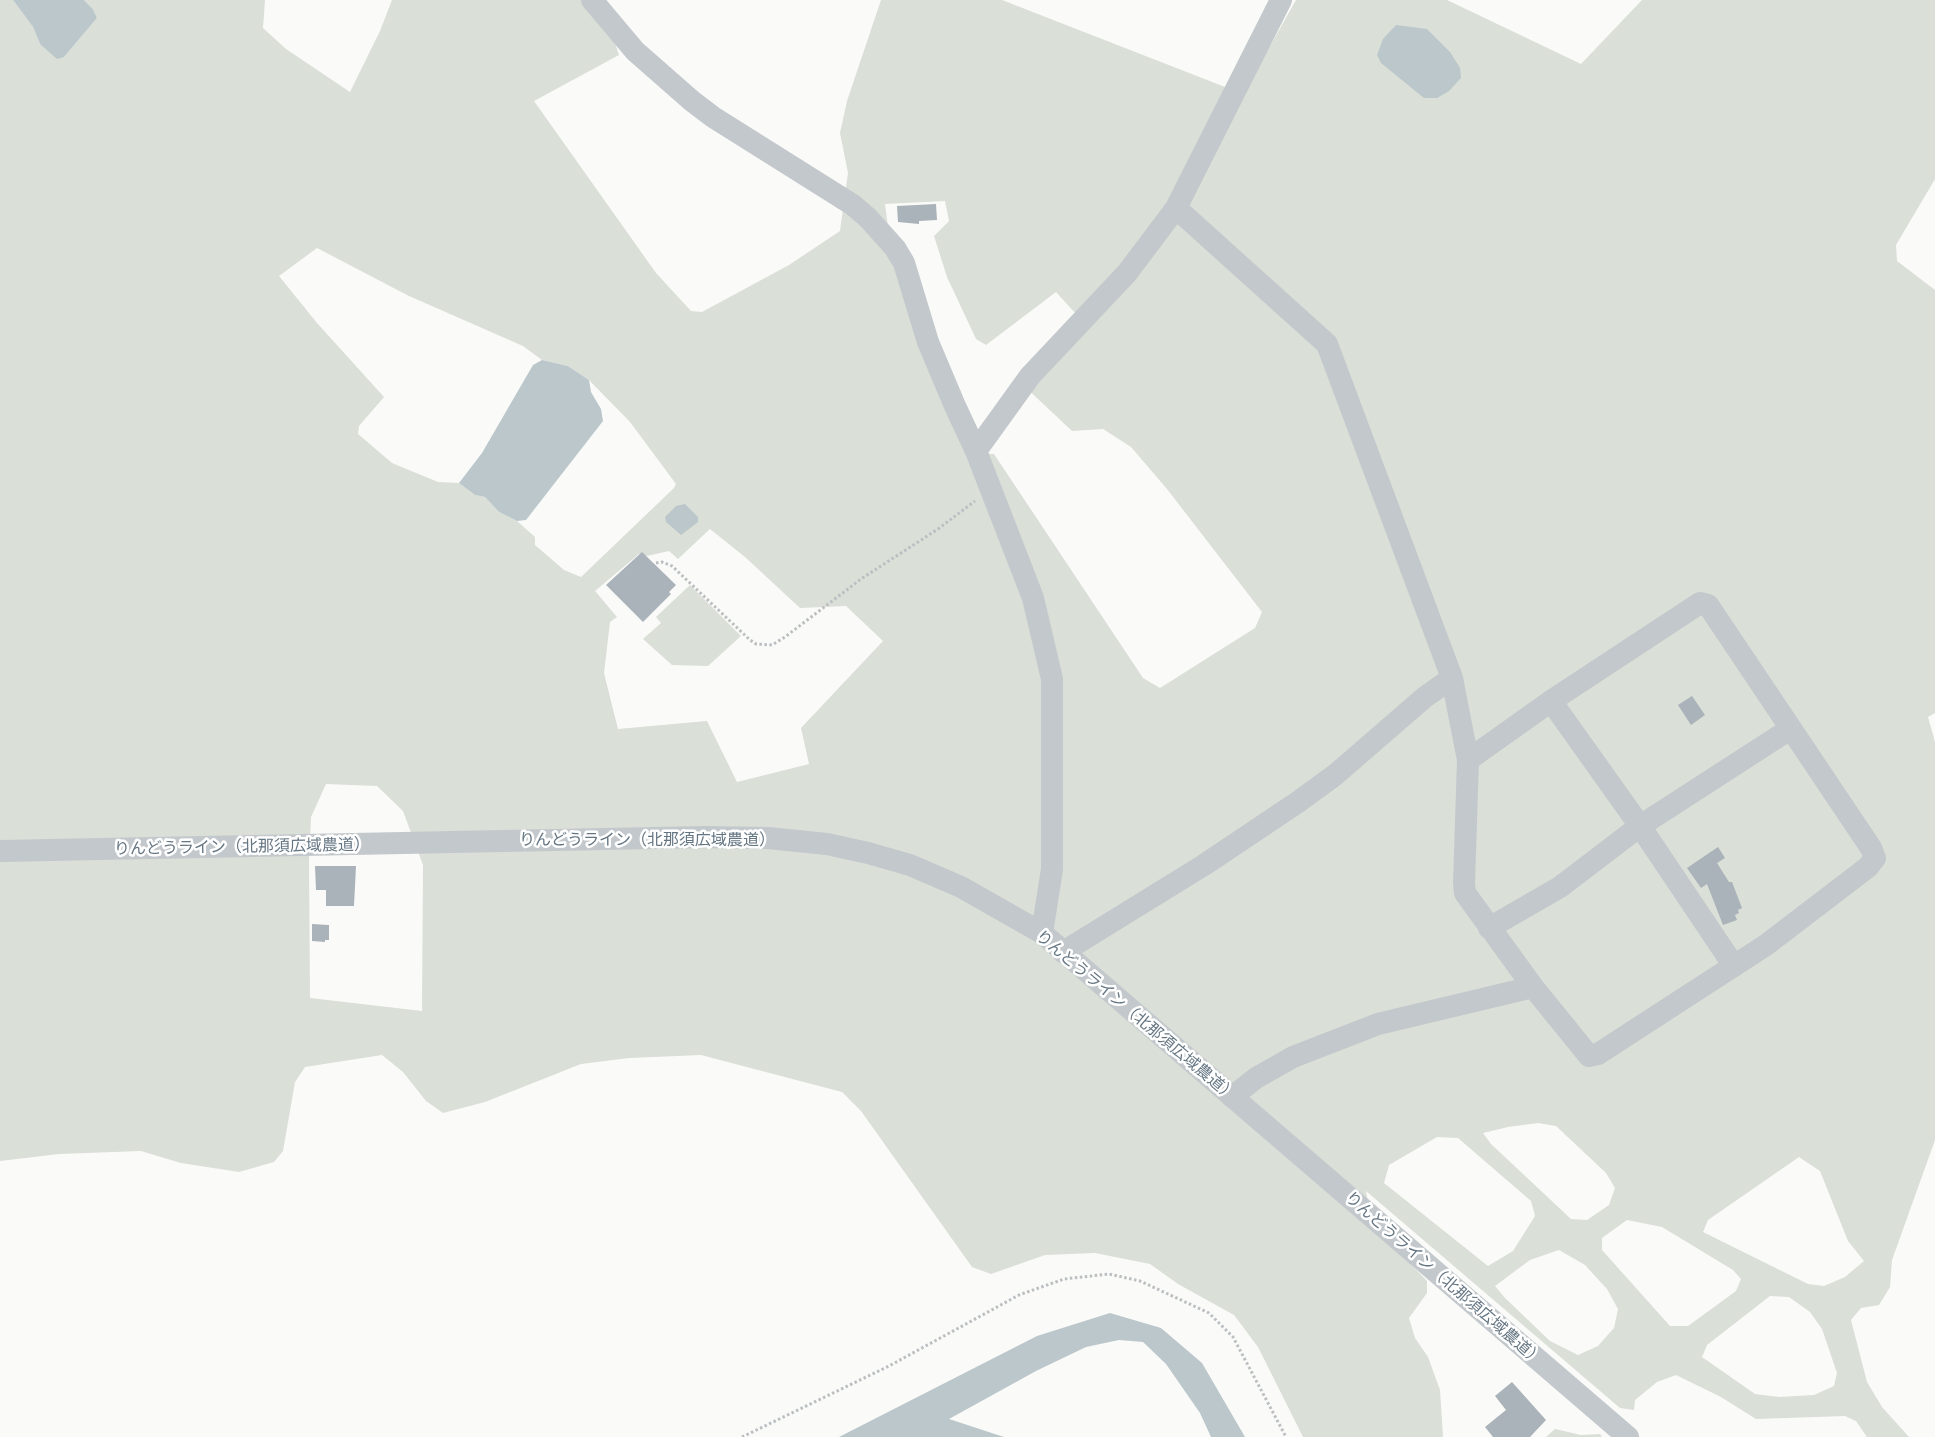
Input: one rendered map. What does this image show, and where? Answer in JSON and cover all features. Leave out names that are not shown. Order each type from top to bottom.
[{"type":"street","points":[[592,0],[635,51],[692,101],[713,117],[853,205],[868,218],[895,248],[909,278],[928,342],[976,451],[1033,598],[1052,679],[1052,869],[1042,933]]},
{"type":"street","points":[[976,451],[1030,376],[1128,273],[1176,208],[1281,0]]},
{"type":"street","points":[[1176,208],[1327,344],[1452,678],[1468,760],[1465,893],[1533,986],[1590,1056],[1598,1054],[1734,966],[1868,867],[1875,858],[1871,848],[1708,605],[1700,604],[1551,702],[1468,760]]},
{"type":"street","points":[[1063,952],[1204,866],[1298,802],[1342,768],[1424,697],[1452,678]]},
{"type":"street","points":[[1551,702],[1640,826],[1734,966]]},
{"type":"street","points":[[1489,928],[1560,887],[1640,826],[1790,729]]},
{"type":"street","name":"りんどうライン（北那須広域農道）","points":[[0,851],[705,837],[768,838],[827,844],[910,865],[961,887],[1042,933],[1628,1437]]},
{"type":"street","points":[[1232,1097],[1256,1078],[1293,1057],[1378,1024],[1533,986]]},
{"type":"path","points":[[656,563],[662,562],[672,566],[750,640],[756,644],[772,645],[861,579],[938,529],[991,489]]},
{"type":"path","points":[[742,1437],[889,1366],[1019,1295],[1064,1279],[1109,1274],[1140,1281],[1209,1314],[1233,1337],[1286,1437]]},
{"type":"shaded area","points":[[0,0],[13,0],[33,27],[40,44],[64,57],[97,18],[93,9],[84,0],[265,0],[263,28],[286,49],[350,92],[380,31],[392,0],[587,0],[614,40],[619,55],[534,101],[656,273],[691,311],[702,312],[789,265],[840,231],[848,173],[840,133],[847,101],[881,0],[1002,0],[1243,94],[1296,0],[1447,0],[1581,64],[1642,0],[1935,0],[1935,179],[1896,245],[1897,261],[1935,290],[1935,713],[1928,717],[1935,742],[1935,1140],[1892,1260],[1890,1287],[1879,1305],[1861,1308],[1851,1320],[1867,1382],[1882,1407],[1909,1437],[1867,1437],[1856,1421],[1845,1416],[1756,1419],[1721,1397],[1676,1375],[1657,1382],[1635,1400],[1634,1410],[1620,1408],[1366,1191],[1372,1224],[1427,1281],[1427,1293],[1409,1318],[1415,1338],[1428,1357],[1440,1390],[1443,1437],[1303,1437],[1258,1347],[1234,1315],[1178,1284],[1150,1264],[1095,1253],[1045,1255],[991,1274],[972,1267],[861,1111],[842,1092],[701,1055],[629,1058],[581,1064],[485,1102],[443,1113],[426,1101],[403,1072],[382,1055],[305,1067],[295,1082],[283,1151],[274,1162],[239,1172],[181,1163],[141,1151],[59,1154],[0,1161]],"holes":[[[945,201],[949,221],[934,236],[947,277],[976,339],[986,345],[1056,292],[1076,314],[1021,383],[1072,431],[1103,429],[1131,447],[1167,489],[1262,612],[1255,628],[1160,688],[1143,678],[994,454],[974,453],[889,235],[885,204]],[[317,248],[409,296],[523,346],[542,360],[568,366],[589,380],[630,422],[676,484],[581,577],[564,570],[535,545],[535,537],[517,521],[499,512],[485,497],[475,495],[459,483],[438,482],[392,463],[358,434],[359,426],[384,397],[317,323],[279,276]],[[710,529],[745,557],[800,608],[846,606],[883,641],[801,728],[809,764],[737,782],[707,721],[618,729],[604,673],[610,622],[617,617],[595,591],[639,554],[647,556],[669,551],[678,559]],[[326,784],[377,786],[403,811],[423,865],[422,1011],[310,998],[309,861],[311,817]],[[1538,1123],[1556,1126],[1606,1173],[1615,1188],[1609,1205],[1587,1220],[1571,1219],[1491,1144],[1483,1133]],[[1437,1137],[1458,1138],[1531,1201],[1535,1216],[1513,1251],[1488,1266],[1384,1183],[1389,1165]],[[1799,1157],[1820,1171],[1848,1241],[1864,1261],[1845,1277],[1824,1286],[1808,1284],[1703,1232],[1708,1220]],[[1627,1220],[1662,1227],[1733,1270],[1741,1279],[1736,1291],[1688,1326],[1670,1326],[1602,1250],[1602,1238]],[[1559,1250],[1585,1265],[1607,1289],[1618,1309],[1614,1328],[1598,1346],[1578,1355],[1550,1341],[1495,1286],[1530,1260]],[[1770,1296],[1789,1297],[1810,1312],[1822,1329],[1837,1373],[1834,1386],[1814,1395],[1779,1397],[1755,1394],[1702,1357],[1707,1345]]]},
{"type":"shaded area","points":[[13,0],[84,0],[93,9],[97,18],[64,57],[57,59],[40,44],[33,27]]},
{"type":"shaded area","points":[[1396,25],[1427,29],[1450,52],[1460,68],[1461,78],[1449,91],[1437,98],[1424,98],[1381,63],[1377,55],[1383,39]]},
{"type":"shaded area","points":[[542,360],[568,366],[589,380],[591,392],[601,409],[603,421],[526,520],[517,521],[499,512],[485,497],[475,495],[459,483],[482,453],[533,365]]},
{"type":"shaded area","points":[[685,504],[698,517],[698,522],[681,535],[666,522],[665,517],[676,506]]},
{"type":"shaded area","points":[[690,585],[741,636],[708,666],[672,665],[643,639],[661,623],[656,617]]},
{"type":"shaded area","points":[[1110,1313],[1161,1328],[1202,1363],[1245,1437],[1211,1437],[1200,1413],[1166,1364],[1143,1342],[1119,1340],[1086,1347],[1036,1371],[949,1419],[1004,1437],[839,1437],[1037,1336]]},
{"type":"shaded area","points":[[1555,1429],[1581,1435],[1600,1434],[1602,1437],[1546,1437]]},
{"type":"building","points":[[936,204],[937,220],[919,221],[919,224],[898,222],[897,206]]},
{"type":"building","points":[[642,552],[676,585],[669,592],[671,594],[643,622],[606,585]]},
{"type":"building","points":[[1692,696],[1705,715],[1691,725],[1678,705]]},
{"type":"building","points":[[1718,847],[1725,858],[1717,863],[1729,882],[1732,882],[1742,908],[1735,915],[1737,920],[1723,925],[1707,884],[1701,888],[1687,868]]},
{"type":"building","points":[[315,866],[356,866],[354,906],[326,906],[326,890],[316,890]]},
{"type":"building","points":[[312,924],[329,925],[329,940],[325,940],[325,942],[312,941]]},
{"type":"building","points":[[1512,1382],[1546,1420],[1530,1437],[1493,1437],[1485,1427],[1506,1410],[1495,1396]]}]
